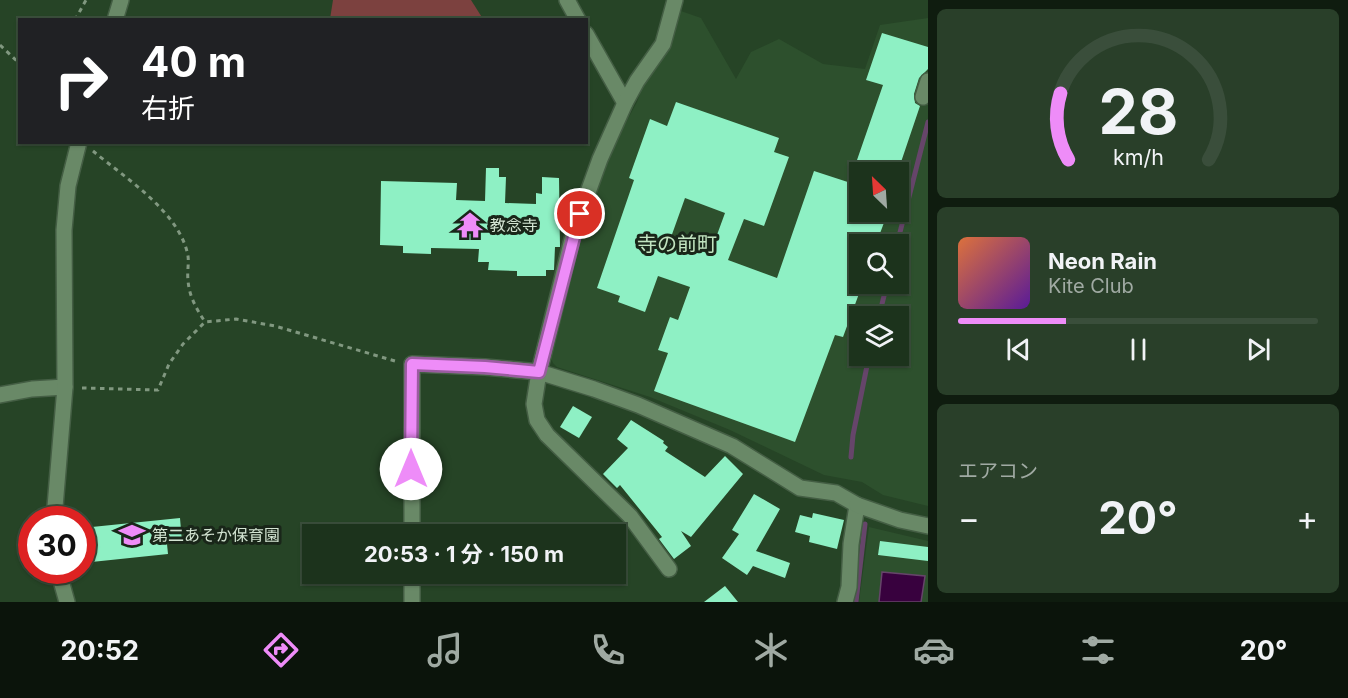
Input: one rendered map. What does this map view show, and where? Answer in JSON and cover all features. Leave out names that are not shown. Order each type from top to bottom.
[{"type":"street","points":[[116,18],[121,0]]},
{"type":"street","points":[[567,0],[577,18]]},
{"type":"street","points":[[669,569],[630,516],[547,435],[537,420],[534,404],[539,372],[574,231],[600,159],[625,103],[637,81],[663,44],[675,0]]},
{"type":"street","points":[[588,38],[625,103]]},
{"type":"street","points":[[923,97],[928,81]]},
{"type":"street","points":[[55,506],[65,387],[64,230],[68,186],[85,146]]},
{"type":"street","points":[[412,524],[412,364],[539,372],[594,389],[638,405],[732,446],[800,488],[836,493],[857,505],[900,520],[928,526]]},
{"type":"street","points":[[0,395],[32,389],[65,387]]},
{"type":"street","points":[[845,602],[849,587],[851,544],[857,505]]},
{"type":"street","points":[[62,584],[67,602]]},
{"type":"street","points":[[412,584],[412,602]]},
{"type":"path","points":[[76,18],[86,0]]},
{"type":"path","points":[[0,45],[18,62]]},
{"type":"path","points":[[85,146],[161,208],[177,231],[188,256],[188,279],[193,304],[205,322]]},
{"type":"path","points":[[65,387],[158,390],[169,364],[183,344],[205,322],[236,319],[274,326],[385,359],[412,364]]},
{"type":"shaded area","points":[[333,0],[471,0],[482,18],[330,18]]},
{"type":"shaded area","points":[[678,10],[701,18],[736,79],[751,52],[779,39],[823,64],[865,69],[880,25],[928,18],[928,506],[883,495],[862,482],[824,475],[730,430],[650,397],[557,367],[553,363],[550,356],[552,339],[603,165],[637,102],[650,67]]},
{"type":"shaded area","points":[[869,527],[928,541],[928,602],[859,602]]},
{"type":"shaded area","points":[[882,572],[925,576],[921,602],[879,602]]},
{"type":"building","points":[[882,33],[928,47],[928,69],[919,78],[914,94],[915,103],[920,106],[901,162],[859,162],[857,160],[883,85],[866,80]]},
{"type":"building","points":[[676,102],[779,138],[774,152],[789,157],[764,226],[744,219],[728,260],[777,278],[814,171],[849,182],[849,222],[884,222],[880,234],[849,234],[849,294],[859,294],[854,306],[849,306],[849,321],[843,337],[835,335],[795,442],[654,391],[668,353],[658,350],[670,317],[678,320],[690,287],[658,276],[645,312],[618,302],[620,296],[597,288],[634,180],[629,178],[650,119],[667,126]],"holes":[[[685,198],[725,213],[710,254],[670,240]]]},
{"type":"building","name":"教念寺","points":[[486,168],[499,168],[499,177],[506,177],[505,203],[536,204],[536,193],[542,194],[542,177],[559,178],[560,247],[555,247],[554,270],[546,270],[546,276],[517,276],[517,271],[488,270],[489,262],[478,262],[479,249],[431,248],[431,254],[403,253],[403,246],[380,245],[381,181],[457,183],[456,200],[485,201]]},
{"type":"building","points":[[573,406],[592,417],[579,438],[560,427]]},
{"type":"building","points":[[631,420],[664,441],[663,443],[668,447],[665,451],[705,477],[725,456],[743,474],[691,537],[681,531],[691,546],[674,559],[659,539],[662,537],[620,485],[617,488],[603,474],[628,448],[617,439]]},
{"type":"building","points":[[754,494],[780,509],[756,551],[790,563],[785,578],[753,566],[747,575],[722,558],[739,534],[732,530]]},
{"type":"building","points":[[813,513],[844,520],[837,549],[809,542],[810,536],[795,532],[800,515],[812,518]]},
{"type":"building","name":"第二あそか保育園","points":[[180,518],[182,542],[167,544],[168,554],[96,562],[96,527]]},
{"type":"building","points":[[880,541],[928,547],[928,561],[878,555]]},
{"type":"building","points":[[725,586],[738,602],[704,602]]},
{"type":"waterway","points":[[900,234],[928,122]]},
{"type":"waterway","points":[[882,306],[884,294]]},
{"type":"waterway","points":[[851,457],[853,435],[867,366]]},
{"type":"waterway","points":[[856,602],[865,524]]},
{"type":"place","name":"教念寺","points":[[470,225]]},
{"type":"place","name":"第二あそか保育園","points":[[132,535]]},
{"type":"district","name":"寺の前町","points":[[677,244]]},
{"type":"route","points":[[411,469],[412,364],[539,372],[580,214]]}]
